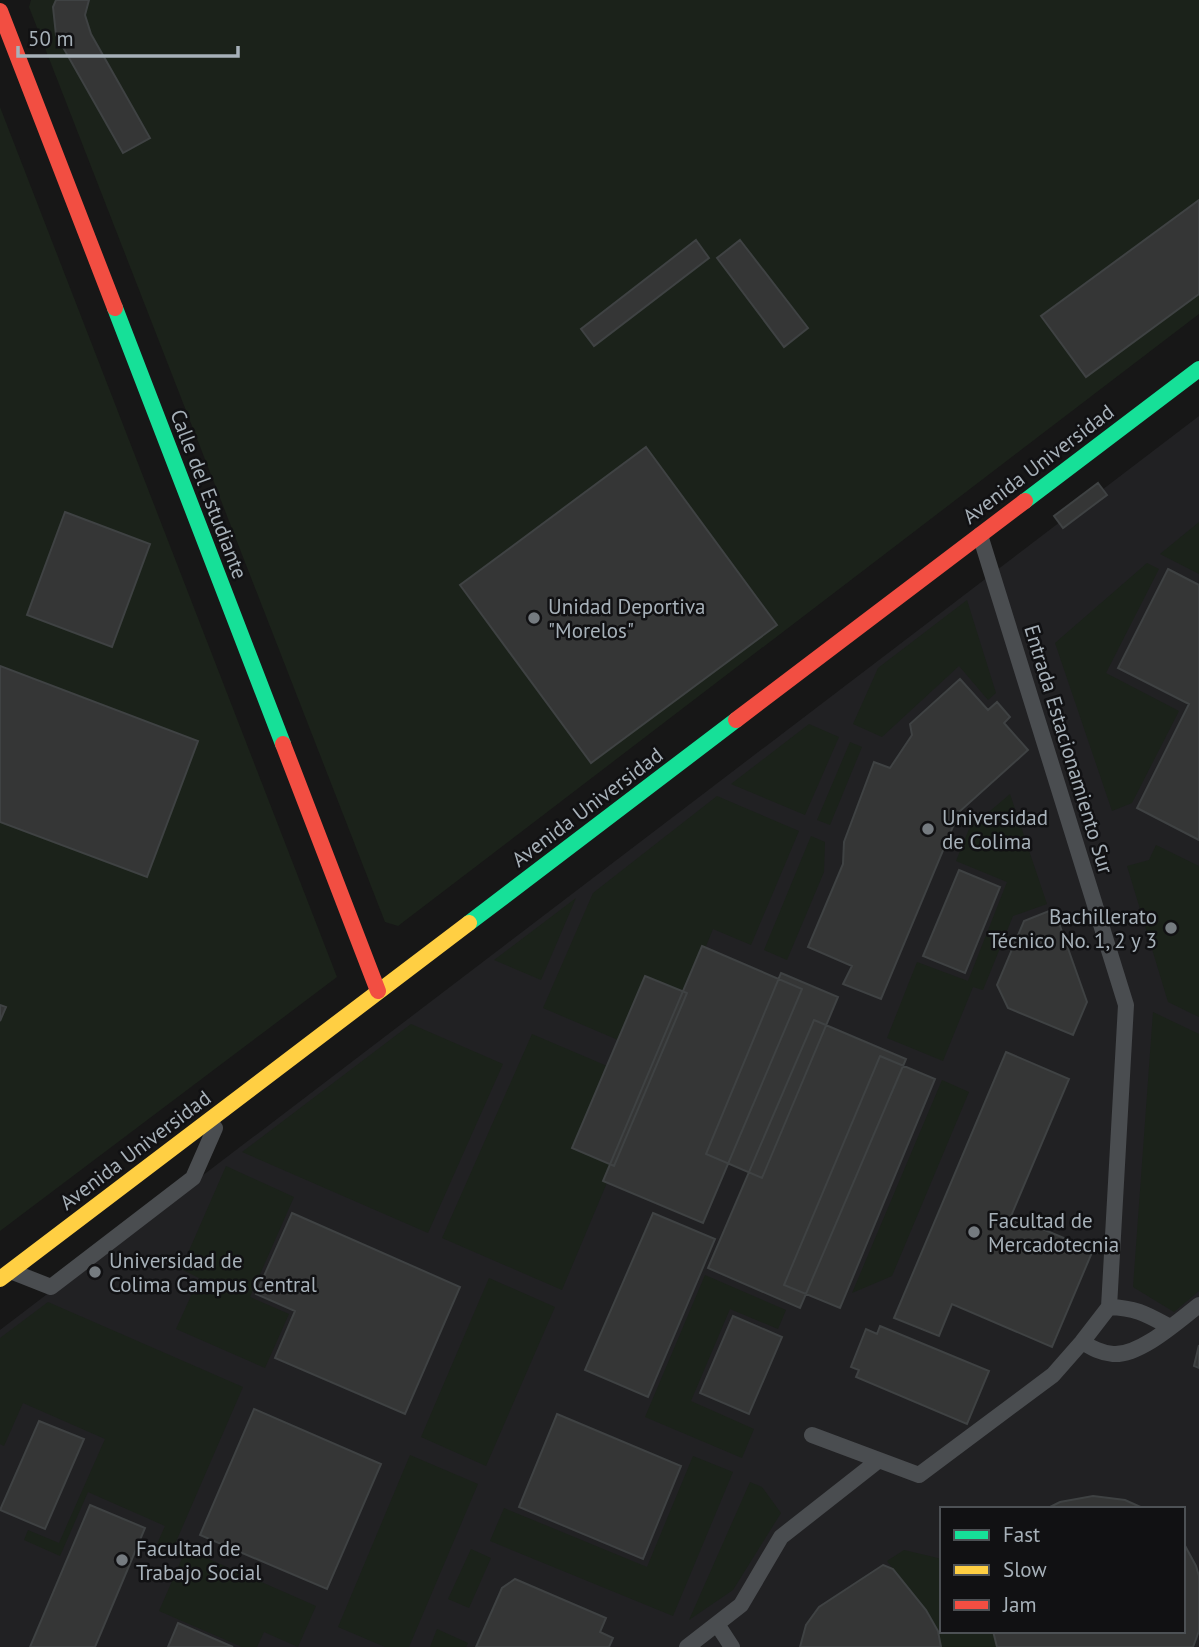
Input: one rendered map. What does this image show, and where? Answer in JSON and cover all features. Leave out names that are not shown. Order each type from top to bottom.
[{"type":"street","name":"Calle del Estudiante","points":[[0,11],[379,991]]},
{"type":"street","name":"Avenida Universidad","points":[[6,1275],[1199,369]]},
{"type":"lane","points":[[1132,440],[1136,416]]},
{"type":"lane","points":[[1030,497],[1055,499]]},
{"type":"lane","name":"Entrada Estacionamiento Sur","points":[[980,535],[1126,1006],[1109,1307]]},
{"type":"lane","points":[[6,1275],[51,1287],[193,1178],[222,1110]]},
{"type":"lane","points":[[1082,1342],[1097,1351],[1115,1354],[1137,1348],[1199,1305]]},
{"type":"lane","points":[[812,1435],[919,1475],[1053,1375],[1109,1307],[1139,1310],[1170,1327]]},
{"type":"lane","points":[[687,1647],[741,1605],[781,1537],[879,1460]]},
{"type":"lane","points":[[717,1624],[732,1647]]},
{"type":"shaded area","name":"Unidad Deportiva \"Morelos\"","points":[[31,0],[1199,0],[1199,314],[398,926],[385,922],[29,7]]},
{"type":"shaded area","points":[[0,107],[337,977],[0,1231]]},
{"type":"shaded area","name":"Universidad de Colima","points":[[1199,416],[1199,1647],[0,1647],[0,1330]]},
{"type":"shaded area","points":[[1199,522],[1199,574],[1160,554]]},
{"type":"shaded area","points":[[1147,563],[1159,569],[1106,673],[1179,711],[1132,803],[1112,811],[1055,643]]},
{"type":"shaded area","points":[[967,600],[996,693],[988,700],[959,666],[882,737],[853,724],[878,668]]},
{"type":"shaded area","points":[[809,724],[839,737],[805,815],[731,784]]},
{"type":"shaded area","points":[[850,742],[862,747],[830,825],[817,820]]},
{"type":"shaded area","points":[[1010,794],[1047,904],[1013,916],[983,990],[973,987],[943,1061],[887,1038],[917,962],[968,981],[1007,882],[956,861],[969,829]]},
{"type":"shaded area","points":[[717,796],[799,831],[751,945],[713,929],[687,993],[645,976],[618,1040],[543,1008],[593,893]]},
{"type":"shaded area","points":[[811,836],[825,842],[824,872],[787,960],[764,950]]},
{"type":"shaded area","name":"Bachillerato Técnico No. 1, 2 y 3","points":[[1156,845],[1199,866],[1199,1017],[1168,1002],[1127,866],[1149,860]]},
{"type":"shaded area","points":[[576,898],[541,980],[494,960]]},
{"type":"shaded area","points":[[1153,1012],[1199,1034],[1199,1291],[1174,1312],[1133,1287]]},
{"type":"shaded area","points":[[411,1024],[503,1064],[428,1233],[242,1152]]},
{"type":"shaded area","points":[[532,1034],[607,1066],[572,1148],[614,1166],[562,1290],[442,1238]]},
{"type":"shaded area","points":[[942,1080],[969,1092],[892,1276],[852,1293]]},
{"type":"shaded area","points":[[226,1166],[294,1197],[250,1297],[289,1314],[265,1368],[176,1329],[199,1278],[181,1269]]},
{"type":"shaded area","points":[[705,1275],[786,1310],[778,1329],[730,1309],[691,1401],[754,1429],[742,1458],[645,1417]]},
{"type":"shaded area","points":[[489,1278],[555,1307],[486,1466],[421,1437]]},
{"type":"shaded area","points":[[48,1302],[243,1387],[172,1551],[157,1544],[165,1526],[88,1492],[60,1556],[24,1540],[28,1530],[59,1543],[105,1439],[23,1403],[4,1446],[0,1444],[0,1338]]},
{"type":"shaded area","points":[[410,1455],[478,1484],[409,1647],[385,1647],[338,1627]]},
{"type":"shaded area","points":[[693,1456],[733,1472],[673,1616],[490,1541],[504,1508],[647,1567]]},
{"type":"shaded area","points":[[750,1482],[762,1487],[781,1513],[733,1590],[689,1620]]},
{"type":"shaded area","points":[[186,1549],[316,1606],[298,1647],[264,1632],[257,1647],[242,1647],[159,1611]]},
{"type":"shaded area","points":[[471,1549],[491,1558],[469,1608],[448,1599]]},
{"type":"shaded area","points":[[904,1550],[940,1559],[940,1633],[994,1633],[997,1647],[941,1647],[938,1631],[926,1610],[887,1561]]},
{"type":"shaded area","points":[[437,1629],[468,1643],[466,1647],[430,1647]]},
{"type":"building","points":[[56,0],[89,0],[85,15],[91,34],[150,138],[123,153],[56,35],[53,7]]},
{"type":"building","points":[[1199,200],[1199,294],[1086,377],[1041,316]]},
{"type":"building","points":[[696,240],[709,258],[594,346],[581,329]]},
{"type":"building","points":[[740,240],[808,328],[784,347],[717,258]]},
{"type":"building","points":[[646,447],[777,625],[591,763],[460,585]]},
{"type":"building","points":[[1098,483],[1107,495],[1063,528],[1054,516]]},
{"type":"building","points":[[65,512],[150,544],[112,647],[27,615]]},
{"type":"building","points":[[1168,569],[1199,585],[1199,840],[1137,808],[1189,704],[1118,668]]},
{"type":"building","points":[[0,666],[198,741],[147,877],[0,822]]},
{"type":"building","points":[[960,679],[988,710],[997,702],[1010,717],[1004,723],[1028,750],[959,812],[881,999],[843,984],[852,966],[808,947],[843,864],[844,842],[874,762],[890,768],[912,735],[910,724]]},
{"type":"building","points":[[959,870],[1000,887],[965,973],[923,956]]},
{"type":"building","points":[[1054,909],[1087,1002],[1073,1035],[1008,1008],[997,985],[1024,921]]},
{"type":"building","points":[[702,946],[802,989],[703,1223],[603,1181]]},
{"type":"building","points":[[781,973],[838,997],[762,1178],[706,1154]]},
{"type":"building","points":[[645,976],[687,993],[614,1166],[572,1148]]},
{"type":"building","points":[[0,1005],[6,1007],[0,1021]]},
{"type":"building","points":[[814,1020],[906,1059],[800,1308],[708,1268]]},
{"type":"building","points":[[1006,1052],[1069,1079],[1011,1216],[1093,1250],[1052,1347],[952,1304],[939,1336],[894,1318]]},
{"type":"building","points":[[880,1056],[935,1079],[840,1308],[784,1285]]},
{"type":"building","points":[[292,1213],[460,1287],[405,1414],[275,1358],[295,1311],[256,1294]]},
{"type":"building","points":[[653,1213],[715,1239],[648,1397],[585,1370]]},
{"type":"building","points":[[733,1316],[782,1337],[749,1414],[700,1393]]},
{"type":"building","points":[[880,1326],[989,1371],[967,1424],[856,1377],[859,1370],[851,1367],[866,1329],[877,1334]]},
{"type":"building","points":[[1199,1345],[1199,1368],[1194,1366]]},
{"type":"building","points":[[254,1409],[381,1464],[327,1589],[200,1535]]},
{"type":"building","points":[[557,1414],[681,1466],[643,1559],[519,1507]]},
{"type":"building","points":[[39,1421],[84,1439],[45,1529],[0,1510]]},
{"type":"building","points":[[1093,1496],[1125,1500],[1141,1507],[1050,1507],[1060,1502]]},
{"type":"building","points":[[90,1505],[145,1528],[95,1647],[30,1647]]},
{"type":"building","points":[[1185,1546],[1196,1566],[1199,1576],[1199,1631],[1193,1647],[997,1647],[994,1633],[1185,1633]]},
{"type":"building","points":[[883,1565],[893,1569],[926,1610],[938,1631],[941,1647],[800,1647],[806,1625],[819,1607]]},
{"type":"building","points":[[515,1579],[606,1618],[600,1632],[613,1638],[609,1647],[476,1647],[502,1588]]},
{"type":"building","name":"Facultad de Trabajo Social","points":[[178,1623],[233,1647],[168,1647]]},
{"type":"traffic: fast","points":[[115,308],[283,744]]},
{"type":"traffic: fast","points":[[1025,501],[1199,369]]},
{"type":"traffic: fast","points":[[469,923],[736,720]]},
{"type":"traffic: slow","points":[[0,1279],[469,923]]},
{"type":"traffic: jam","points":[[0,11],[115,308]]},
{"type":"traffic: jam","points":[[736,720],[1025,501]]},
{"type":"traffic: jam","points":[[283,744],[378,991]]},
{"type":"place","name":"Unidad Deportiva \"Morelos\"","points":[[534,618]]},
{"type":"place","name":"Universidad de Colima","points":[[928,829]]},
{"type":"place","name":"Bachillerato Técnico No. 1, 2 y 3","points":[[1171,928]]},
{"type":"place","name":"Facultad de Mercadotecnia","points":[[974,1232]]},
{"type":"place","name":"Universidad de Colima Campus Central","points":[[95,1272]]},
{"type":"place","name":"Facultad de Trabajo Social","points":[[122,1560]]}]
